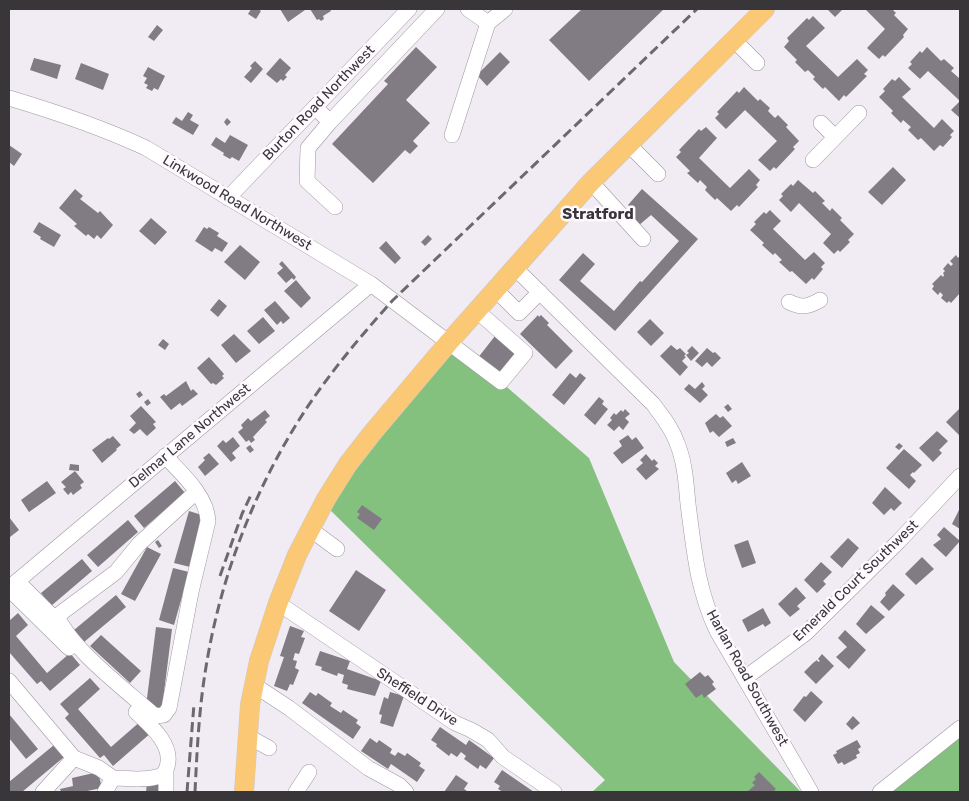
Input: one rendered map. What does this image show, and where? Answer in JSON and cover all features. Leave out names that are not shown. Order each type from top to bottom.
[{"type":"main road","points":[[244,792],[247,736],[259,661],[296,555],[348,464],[476,310],[591,182],[765,9]]},
{"type":"street","name":"Burton Road Northwest","points":[[228,198],[409,9]]},
{"type":"street","points":[[335,207],[307,181],[308,148],[330,122],[438,9]]},
{"type":"street","points":[[468,9],[488,23]]},
{"type":"street","points":[[452,136],[488,23],[505,9]]},
{"type":"street","points":[[734,40],[757,63]]},
{"type":"street","name":"Linkwood Road Northwest","points":[[9,98],[68,116],[114,133],[146,148],[371,284],[501,382],[525,353],[476,310]]},
{"type":"street","points":[[315,107],[330,122]]},
{"type":"street","points":[[813,160],[859,112]]},
{"type":"street","points":[[821,123],[835,137]]},
{"type":"street","points":[[628,144],[658,174]]},
{"type":"street","points":[[591,182],[643,239]]},
{"type":"street","name":"Harlan Road Southwest","points":[[514,267],[653,404],[669,426],[683,463],[696,570],[707,610],[811,792]]},
{"type":"street","name":"Delmar Lane Northwest","points":[[11,586],[371,284]]},
{"type":"street","points":[[495,289],[519,313],[540,292]]},
{"type":"street","points":[[789,302],[798,307],[810,306],[820,300]]},
{"type":"street","points":[[57,616],[63,629],[94,662],[155,716],[164,715],[170,708],[191,592],[208,521],[207,511],[193,487],[165,456]]},
{"type":"street","name":"Emerald Court Southwest","points":[[745,678],[806,634],[899,541],[960,476]]},
{"type":"street","points":[[57,616],[116,572],[139,544],[196,492]]},
{"type":"street","points":[[310,529],[337,549]]},
{"type":"street","points":[[11,586],[52,615],[57,616]]},
{"type":"street","points":[[11,586],[160,737],[168,762],[166,792]]},
{"type":"street","name":"Sheffield Drive","points":[[278,603],[455,723],[488,740],[503,757],[554,792]]},
{"type":"street","points":[[9,681],[74,758],[99,768],[113,778],[154,778],[162,775],[166,770]]},
{"type":"street","points":[[254,685],[289,708],[368,768],[399,785],[406,792]]},
{"type":"street","points":[[880,792],[960,728]]},
{"type":"street","points":[[247,736],[269,748]]},
{"type":"street","points":[[43,792],[74,758]]},
{"type":"street","points":[[296,792],[309,772]]},
{"type":"street","points":[[105,792],[113,778]]},
{"type":"green space","points":[[457,344],[589,458],[674,662],[801,792],[592,792],[605,780],[324,504]]},
{"type":"green space","points":[[960,736],[960,792],[890,792]]},
{"type":"building","points":[[251,9],[261,11],[256,19],[248,14]]},
{"type":"building","points":[[280,9],[304,9],[305,10],[288,22]]},
{"type":"building","points":[[310,9],[330,9],[331,11],[323,16],[324,19],[321,21],[317,20]]},
{"type":"building","points":[[582,9],[664,9],[589,81],[549,40]]},
{"type":"building","points":[[827,9],[843,9],[835,17]]},
{"type":"building","points":[[865,9],[892,9],[896,13],[894,15],[908,29],[903,35],[904,37],[885,57],[883,55],[879,59],[867,48],[885,29]]},
{"type":"building","points":[[813,16],[825,28],[806,46],[838,77],[857,59],[868,70],[864,74],[867,76],[846,97],[844,95],[839,101],[825,87],[823,89],[813,79],[815,77],[808,70],[805,72],[795,62],[797,60],[784,47],[789,41],[787,38],[807,18],[809,20]]},
{"type":"building","points":[[157,25],[163,30],[154,41],[148,37]]},
{"type":"building","points":[[416,47],[437,67],[406,100],[430,123],[413,141],[418,146],[410,154],[405,150],[373,183],[332,144],[388,84],[384,81]]},
{"type":"building","points":[[927,47],[941,61],[944,59],[954,68],[951,71],[960,77],[960,101],[928,71],[920,79],[908,68],[912,64],[910,62],[920,51],[922,53]]},
{"type":"building","points":[[500,52],[510,62],[487,86],[477,75]]},
{"type":"building","points":[[34,58],[61,65],[57,79],[30,70]]},
{"type":"building","points":[[280,58],[291,68],[285,75],[287,77],[277,83],[266,74]]},
{"type":"building","points":[[255,61],[263,69],[251,83],[244,77]]},
{"type":"building","points":[[81,63],[109,74],[103,90],[75,79]]},
{"type":"building","points":[[148,67],[165,76],[158,90],[154,88],[152,91],[146,88],[148,85],[144,83],[147,78],[143,76]]},
{"type":"building","points":[[899,77],[911,89],[902,97],[934,128],[942,119],[954,131],[950,135],[952,137],[943,147],[940,145],[934,151],[921,138],[918,140],[908,130],[911,127],[903,120],[901,123],[891,113],[893,111],[879,97],[892,79],[895,81]]},
{"type":"building","points":[[744,87],[758,101],[760,99],[770,108],[768,111],[775,118],[778,115],[799,141],[793,147],[795,149],[776,169],[774,167],[770,171],[758,160],[777,141],[745,110],[726,129],[715,118],[719,114],[717,112],[737,91],[739,93]]},
{"type":"building","points":[[960,101],[960,118],[951,110]]},
{"type":"building","points":[[188,112],[193,115],[190,120],[199,125],[193,135],[172,123],[176,117],[182,121]]},
{"type":"building","points":[[227,118],[231,122],[227,126],[224,122]]},
{"type":"building","points":[[706,127],[717,138],[699,158],[730,188],[749,169],[760,180],[756,185],[758,187],[739,207],[737,205],[731,211],[705,190],[707,187],[700,180],[698,183],[687,173],[690,171],[676,157],[681,152],[679,150],[699,129],[701,131]]},
{"type":"building","points":[[230,135],[248,145],[239,161],[223,155],[224,153],[211,145],[216,137],[225,143]]},
{"type":"building","points":[[9,145],[22,154],[14,166],[9,162]]},
{"type":"building","points":[[893,167],[906,180],[882,205],[868,192]]},
{"type":"building","points":[[798,180],[813,193],[815,191],[825,201],[822,203],[830,211],[832,208],[842,218],[840,220],[854,234],[848,240],[850,242],[840,252],[838,250],[834,254],[823,243],[831,234],[799,203],[791,212],[779,200],[783,196],[781,194]]},
{"type":"building","points":[[75,189],[83,196],[80,199],[98,213],[100,211],[113,225],[101,239],[97,235],[94,239],[88,234],[86,236],[74,226],[77,224],[59,208]]},
{"type":"building","points":[[642,189],[698,239],[615,331],[559,280],[583,253],[595,264],[580,281],[614,311],[640,281],[642,282],[679,241],[651,215],[638,226],[625,215],[631,208],[628,205]]},
{"type":"building","points":[[770,210],[781,221],[773,229],[805,260],[814,252],[825,263],[821,267],[823,269],[814,280],[812,278],[806,284],[792,271],[790,272],[779,262],[782,260],[762,245],[764,243],[750,230],[756,224],[754,222],[764,212],[766,214]]},
{"type":"building","points":[[151,218],[167,232],[155,245],[139,231]]},
{"type":"building","points":[[39,222],[61,235],[54,247],[40,239],[41,237],[33,232]]},
{"type":"building","points":[[204,227],[207,229],[209,227],[219,233],[217,236],[228,243],[222,252],[215,248],[212,252],[195,241]]},
{"type":"building","points":[[428,235],[432,239],[425,246],[421,242]]},
{"type":"building","points":[[386,241],[401,258],[395,264],[379,248]]},
{"type":"building","points":[[240,245],[260,262],[245,280],[224,262]]},
{"type":"building","points":[[956,255],[958,258],[960,255],[960,293],[951,303],[949,301],[947,303],[941,298],[943,295],[940,292],[938,295],[932,289],[934,286],[932,284],[941,275],[943,277],[945,271],[943,269],[948,263],[951,266],[953,264],[950,261]]},
{"type":"building","points":[[282,261],[296,277],[294,280],[292,278],[286,283],[277,273],[283,268],[279,264]]},
{"type":"building","points":[[296,280],[311,298],[301,308],[284,291]]},
{"type":"building","points":[[219,299],[227,306],[218,317],[210,310]]},
{"type":"building","points":[[275,301],[290,318],[283,324],[281,321],[277,325],[264,310]]},
{"type":"building","points":[[538,315],[539,317],[541,315],[549,323],[547,325],[573,351],[556,369],[520,334]]},
{"type":"building","points":[[263,317],[275,331],[259,344],[247,331]]},
{"type":"building","points":[[650,319],[664,333],[651,346],[637,332]]},
{"type":"building","points":[[234,334],[251,351],[236,363],[221,345]]},
{"type":"building","points":[[495,336],[518,354],[500,378],[477,359]]},
{"type":"building","points":[[163,339],[169,344],[165,350],[158,345]]},
{"type":"building","points":[[671,345],[677,350],[680,348],[686,354],[682,361],[688,367],[680,376],[660,356]]},
{"type":"building","points":[[692,346],[699,353],[691,361],[686,355]]},
{"type":"building","points":[[707,348],[721,358],[712,367],[707,362],[702,367],[695,361]]},
{"type":"building","points":[[209,357],[224,374],[222,376],[224,378],[216,385],[211,384],[197,368]]},
{"type":"building","points":[[570,373],[576,378],[580,373],[586,378],[564,405],[552,395]]},
{"type":"building","points":[[186,381],[191,391],[193,389],[198,394],[182,406],[180,403],[171,410],[160,397],[164,394],[166,396]]},
{"type":"building","points":[[702,382],[705,386],[702,389],[708,395],[700,403],[684,389],[689,384],[695,389]]},
{"type":"building","points":[[140,391],[143,395],[139,398],[136,394]]},
{"type":"building","points":[[599,397],[604,401],[602,404],[608,409],[595,425],[584,415]]},
{"type":"building","points":[[148,399],[151,403],[147,406],[144,402]]},
{"type":"building","points":[[728,404],[732,409],[728,412],[724,407]]},
{"type":"building","points":[[141,406],[156,422],[153,424],[156,428],[147,436],[140,429],[134,434],[129,430],[136,423],[130,416]]},
{"type":"building","points":[[960,408],[960,436],[946,422]]},
{"type":"building","points":[[625,409],[630,414],[625,418],[629,422],[623,430],[619,426],[614,431],[607,425],[612,420],[610,418],[614,413],[616,415]]},
{"type":"building","points":[[265,410],[270,416],[265,420],[267,422],[253,437],[255,440],[251,443],[249,440],[246,442],[238,432],[243,428],[241,425],[248,418],[251,421]]},
{"type":"building","points":[[716,414],[720,418],[723,416],[732,426],[719,437],[713,431],[710,433],[705,423]]},
{"type":"building","points":[[937,431],[948,441],[939,450],[942,453],[933,462],[919,448]]},
{"type":"building","points":[[628,435],[632,440],[636,437],[644,448],[622,464],[613,453],[622,446],[619,441]]},
{"type":"building","points":[[113,436],[121,445],[102,463],[92,450]]},
{"type":"building","points":[[233,437],[240,446],[232,453],[236,458],[231,462],[217,446],[223,440],[226,443]]},
{"type":"building","points":[[733,438],[736,443],[727,447],[725,442]]},
{"type":"building","points":[[899,443],[903,446],[899,450],[895,447]]},
{"type":"building","points":[[250,445],[254,450],[250,453],[246,448]]},
{"type":"building","points":[[904,449],[922,465],[910,475],[916,481],[909,489],[886,468]]},
{"type":"building","points":[[209,453],[219,464],[205,476],[198,467],[205,460],[203,458]]},
{"type":"building","points":[[646,454],[652,461],[654,459],[658,463],[655,466],[659,469],[646,480],[636,469],[643,463],[640,460]]},
{"type":"building","points":[[742,462],[751,476],[738,484],[736,480],[732,483],[726,473]]},
{"type":"building","points":[[70,464],[79,465],[79,471],[69,470]]},
{"type":"building","points":[[75,471],[84,482],[80,485],[82,488],[73,495],[71,492],[68,495],[63,489],[66,487],[61,482]]},
{"type":"building","points":[[47,481],[56,493],[29,512],[21,500]]},
{"type":"building","points":[[175,481],[185,493],[144,528],[134,516]]},
{"type":"building","points":[[885,487],[902,503],[894,511],[891,508],[884,515],[872,503]]},
{"type":"building","points":[[362,505],[382,519],[374,530],[357,518],[360,514],[357,512]]},
{"type":"building","points":[[960,508],[960,529],[952,524]]},
{"type":"building","points":[[189,511],[205,516],[190,567],[174,563]]},
{"type":"building","points":[[9,517],[19,530],[10,537],[9,535]]},
{"type":"building","points":[[128,520],[138,532],[98,567],[87,555]]},
{"type":"building","points":[[944,527],[960,541],[946,557],[933,545],[941,539],[937,535]]},
{"type":"building","points":[[848,538],[859,548],[842,568],[830,557]]},
{"type":"building","points":[[158,540],[162,546],[159,548],[155,542]]},
{"type":"building","points":[[748,540],[756,563],[742,568],[734,545]]},
{"type":"building","points":[[147,547],[161,554],[135,601],[121,594]]},
{"type":"building","points":[[922,557],[934,569],[916,585],[905,574]]},
{"type":"building","points":[[82,559],[92,571],[51,606],[41,593]]},
{"type":"building","points":[[821,562],[832,572],[823,581],[826,584],[817,593],[804,580]]},
{"type":"building","points":[[173,568],[189,572],[174,625],[159,620]]},
{"type":"building","points":[[356,570],[386,590],[359,631],[329,611]]},
{"type":"building","points":[[893,584],[905,595],[889,611],[880,602]]},
{"type":"building","points":[[796,587],[806,598],[797,606],[800,609],[790,617],[778,604]]},
{"type":"building","points":[[116,595],[126,607],[84,642],[74,630]]},
{"type":"building","points":[[871,605],[885,617],[866,634],[856,624]]},
{"type":"building","points":[[763,608],[771,623],[765,627],[763,624],[748,632],[742,620]]},
{"type":"building","points":[[18,613],[28,625],[16,636],[47,673],[70,653],[80,665],[50,691],[41,681],[37,684],[9,652],[9,621]]},
{"type":"building","points":[[290,626],[304,631],[301,637],[305,638],[299,654],[295,653],[293,660],[297,661],[295,668],[299,670],[293,685],[290,684],[287,691],[274,686],[284,657],[280,656]]},
{"type":"building","points":[[156,627],[172,629],[162,708],[146,706]]},
{"type":"building","points":[[845,630],[866,650],[849,669],[836,657],[847,647],[838,638]]},
{"type":"building","points":[[101,635],[141,671],[130,683],[90,646]]},
{"type":"building","points":[[320,651],[350,661],[347,669],[381,681],[375,696],[347,689],[348,685],[342,683],[344,675],[338,673],[337,676],[321,670],[322,667],[315,665]]},
{"type":"building","points":[[822,654],[834,666],[816,684],[804,672],[817,660],[818,662],[820,661],[818,659]]},
{"type":"building","points":[[700,672],[705,677],[708,675],[714,682],[712,684],[716,689],[704,698],[702,694],[696,698],[685,684]]},
{"type":"building","points":[[90,678],[100,689],[78,709],[111,747],[142,720],[152,732],[113,766],[104,755],[100,758],[65,718],[69,714],[60,704]]},
{"type":"building","points":[[811,691],[823,702],[805,722],[793,710],[804,696],[806,697]]},
{"type":"building","points":[[310,692],[316,696],[318,693],[332,703],[330,706],[341,713],[343,710],[358,720],[356,723],[361,727],[353,739],[302,703]]},
{"type":"building","points":[[390,692],[404,696],[393,727],[380,723],[382,715],[379,714],[384,697],[388,699]]},
{"type":"building","points":[[9,714],[38,749],[26,759],[9,738]]},
{"type":"building","points":[[853,716],[860,723],[852,730],[846,724]]},
{"type":"building","points":[[440,727],[466,745],[469,740],[494,758],[486,769],[480,765],[478,769],[464,759],[466,756],[461,752],[457,757],[451,753],[449,756],[436,746],[437,744],[431,740]]},
{"type":"building","points":[[370,738],[377,743],[379,740],[392,749],[390,753],[395,756],[398,752],[405,756],[407,753],[421,763],[419,766],[425,770],[417,782],[391,764],[388,769],[361,751]]},
{"type":"building","points":[[857,740],[861,747],[858,749],[860,753],[856,755],[857,758],[844,765],[842,762],[838,764],[833,755],[837,753],[836,751]]},
{"type":"building","points":[[54,745],[64,757],[22,792],[9,792],[9,782]]},
{"type":"building","points":[[502,770],[534,792],[503,792],[498,789],[500,786],[494,782]]},
{"type":"building","points":[[98,772],[102,788],[82,792],[61,792],[60,789],[73,786],[72,778]]},
{"type":"building","points":[[759,772],[776,789],[773,792],[747,792],[755,785],[752,783],[756,779],[754,777]]},
{"type":"building","points":[[456,775],[468,783],[464,789],[467,791],[444,792]]},
{"type":"building","points":[[147,782],[162,783],[162,792],[146,792]]},
{"type":"railway","points":[[195,792],[204,682],[212,634],[220,602],[229,570],[253,508],[282,449],[299,420],[343,358],[393,300],[697,9]]},
{"type":"railway","points":[[220,576],[242,514],[251,495]]},
{"type":"railway","points":[[187,792],[194,704]]},
{"type":"district","name":"Stratford","points":[[598,215]]}]
